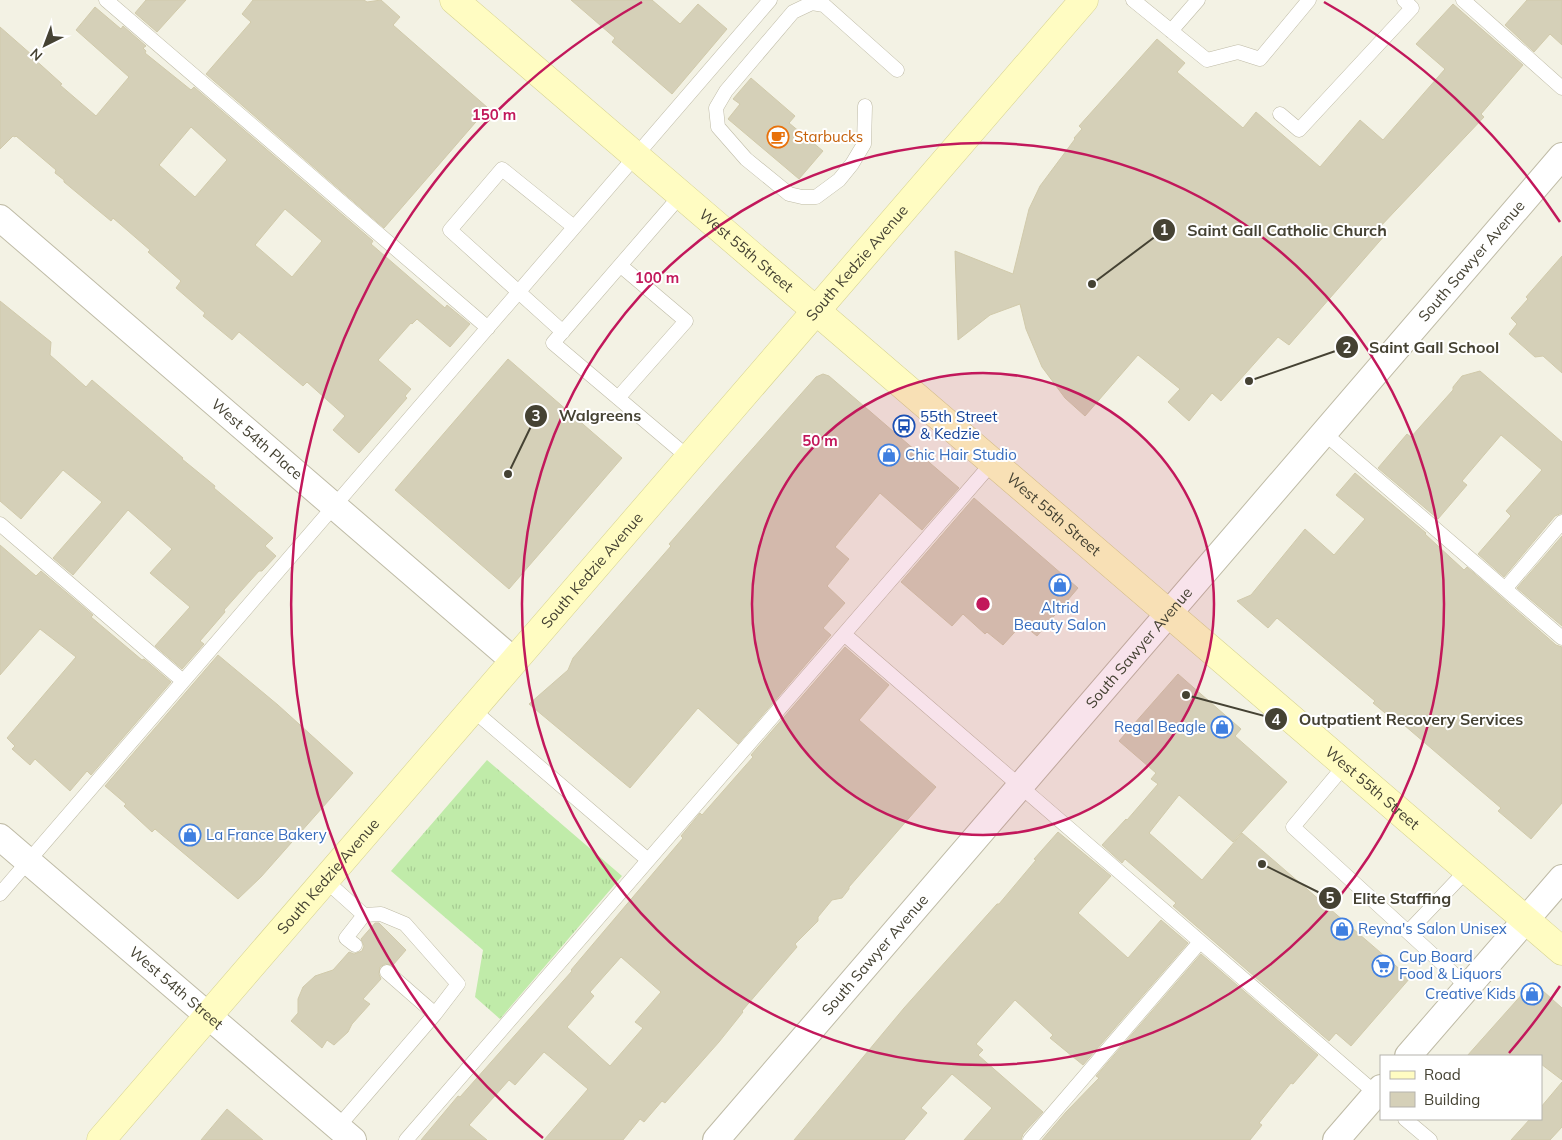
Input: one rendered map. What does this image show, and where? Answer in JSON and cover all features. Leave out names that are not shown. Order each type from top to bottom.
[{"type":"main road","name":"West 55th Street","points":[[455,0],[1562,951]]},
{"type":"main road","name":"South Kedzie Avenue","points":[[101,1140],[1084,0]]},
{"type":"street","name":"South Sawyer Avenue","points":[[716,1140],[1562,156]]},
{"type":"street","name":"West 54th Place","points":[[0,218],[514,661]]},
{"type":"street","name":"West 54th Street","points":[[0,836],[345,1134]]},
{"type":"street","points":[[1409,1055],[1562,878]]},
{"type":"street","points":[[1336,1140],[1379,1093]]},
{"type":"lane","points":[[106,0],[488,328]]},
{"type":"lane","points":[[0,894],[770,0]]},
{"type":"lane","points":[[1133,0],[1207,60],[1238,52],[1260,59],[1309,0]]},
{"type":"lane","points":[[1171,31],[1198,0]]},
{"type":"lane","points":[[1280,114],[1299,130],[1412,8],[1404,0]]},
{"type":"lane","points":[[1463,0],[1562,88]]},
{"type":"lane","points":[[864,106],[864,144],[852,164],[839,180],[816,198],[789,194],[746,158],[718,127],[716,108],[726,91],[793,12],[812,3],[824,5],[897,70]]},
{"type":"lane","points":[[563,332],[450,230],[502,169],[574,227]]},
{"type":"lane","points":[[681,195],[553,343],[689,458]]},
{"type":"lane","points":[[618,398],[686,321],[621,266]]},
{"type":"lane","points":[[1324,433],[1562,638]]},
{"type":"lane","points":[[406,1140],[992,463]]},
{"type":"lane","points":[[1505,589],[1562,522]]},
{"type":"lane","points":[[0,524],[183,681]]},
{"type":"lane","points":[[844,634],[1200,942],[1379,1093]]},
{"type":"lane","points":[[473,710],[648,860]]},
{"type":"lane","points":[[1344,765],[1293,827],[1468,987]]},
{"type":"lane","points":[[1408,932],[1467,870]]},
{"type":"lane","points":[[325,880],[364,915],[380,914],[405,924],[458,984],[345,1134]]},
{"type":"lane","points":[[355,946],[346,938],[364,915]]},
{"type":"lane","points":[[1030,1140],[1200,942]]},
{"type":"lane","points":[[387,972],[435,1014]]},
{"type":"lane","points":[[1406,1120],[1430,1140]]},
{"type":"green space","points":[[487,760],[622,876],[500,1019],[475,997],[483,950],[391,871]]},
{"type":"building","points":[[146,0],[186,0],[157,32],[135,13]]},
{"type":"building","points":[[253,0],[364,0],[367,2],[381,0],[400,17],[393,25],[488,108],[384,228],[206,74],[251,22],[242,14]]},
{"type":"building","points":[[571,0],[652,0],[680,24],[698,4],[727,29],[672,94],[612,42],[615,38]]},
{"type":"building","points":[[1527,0],[1562,0],[1562,45],[1550,34],[1534,52],[1505,25]]},
{"type":"building","points":[[1453,4],[1523,65],[1481,114],[1484,117],[1378,229],[1385,235],[1289,345],[1278,337],[1221,401],[1212,393],[1189,421],[1168,402],[1180,389],[1138,355],[1085,416],[1065,398],[1042,367],[1026,329],[1020,304],[990,315],[958,340],[955,251],[1013,274],[1029,209],[1040,186],[1082,129],[1079,126],[1157,39],[1185,63],[1177,72],[1243,128],[1256,112],[1320,167],[1360,120],[1383,140],[1445,69],[1416,44]]},
{"type":"building","points":[[95,7],[121,29],[123,26],[146,46],[143,48],[146,51],[145,53],[191,90],[194,87],[373,241],[371,244],[445,308],[447,305],[470,324],[450,347],[417,319],[411,323],[378,360],[411,389],[405,396],[407,398],[359,453],[333,430],[345,416],[307,382],[303,386],[239,332],[232,340],[203,316],[205,313],[176,288],[181,281],[148,252],[150,250],[113,218],[111,221],[64,182],[55,173],[56,170],[16,136],[13,136],[0,149],[0,27],[62,84],[60,85],[96,116],[129,77],[76,30]],"holes":[[[191,127],[227,160],[195,197],[159,165]],[[285,209],[322,241],[292,277],[255,245]]]},
{"type":"building","name":"Starbucks","points":[[751,78],[795,116],[789,123],[823,151],[799,179],[728,119],[740,104],[733,99]]},
{"type":"building","points":[[1562,256],[1562,373],[1543,356],[1535,357],[1509,334],[1517,324],[1511,318],[1528,299],[1526,297]]},
{"type":"building","points":[[0,301],[51,342],[50,355],[86,387],[92,380],[273,538],[265,546],[276,556],[262,571],[259,571],[224,610],[225,612],[200,641],[204,644],[182,669],[155,646],[190,607],[150,573],[172,549],[128,510],[73,575],[53,558],[102,502],[63,470],[21,519],[0,501]]},
{"type":"building","points":[[508,359],[622,458],[509,589],[395,490]]},
{"type":"building","points":[[1480,371],[1562,442],[1562,513],[1555,516],[1504,577],[1478,554],[1511,516],[1506,511],[1542,470],[1501,435],[1462,481],[1467,485],[1438,519],[1378,468],[1407,434],[1411,437],[1453,390],[1453,387],[1462,376]]},
{"type":"building","points":[[823,374],[829,376],[959,488],[922,530],[880,493],[835,547],[849,559],[827,586],[845,603],[823,628],[831,635],[738,744],[698,708],[630,788],[529,704],[568,670],[573,658],[671,546],[669,544],[816,377]]},
{"type":"building","points":[[1355,473],[1426,533],[1464,570],[1467,567],[1556,645],[1562,647],[1562,803],[1531,839],[1498,811],[1501,808],[1404,725],[1402,727],[1373,703],[1375,701],[1277,618],[1268,628],[1237,601],[1251,595],[1305,529],[1334,555],[1365,519],[1336,495]]},
{"type":"building","points":[[974,498],[1078,588],[1037,636],[1022,624],[1003,645],[987,632],[985,634],[963,614],[952,626],[901,582]]},
{"type":"building","points":[[1562,536],[1562,626],[1517,588]]},
{"type":"building","points":[[0,545],[36,576],[41,571],[93,615],[91,617],[171,682],[91,775],[87,771],[70,791],[35,759],[30,765],[12,749],[15,746],[7,738],[76,657],[40,629],[0,675]]},
{"type":"building","points":[[845,647],[889,685],[859,720],[936,787],[849,887],[842,898],[832,900],[818,917],[818,921],[795,944],[797,947],[742,1011],[719,1042],[665,1103],[662,1101],[644,1122],[640,1119],[623,1140],[544,1140],[588,1089],[544,1052],[515,1085],[509,1080],[469,1125],[487,1140],[421,1140],[458,1096],[460,1097],[572,971],[683,838],[681,836],[700,813],[702,815],[753,757],[751,755]],"holes":[[[621,957],[661,992],[635,1022],[643,1028],[610,1066],[567,1027],[594,996],[590,992]]]},
{"type":"building","points":[[218,655],[278,705],[353,773],[261,877],[238,899],[155,829],[152,832],[124,806],[126,804],[105,786]]},
{"type":"building","points":[[1178,674],[1241,729],[1235,736],[1287,782],[1233,842],[1179,795],[1149,833],[1202,880],[1242,833],[1410,978],[1351,1046],[1336,1033],[1329,1041],[1173,906],[1176,903],[1125,859],[1122,863],[1102,845],[1127,820],[1158,784],[1151,779],[1156,773],[1119,741]]},
{"type":"building","points":[[1058,832],[1111,876],[1078,913],[1128,958],[1161,920],[1188,943],[1083,1065],[1050,1038],[1053,1035],[1015,1000],[976,1044],[983,1050],[978,1055],[1043,1112],[1023,1134],[1021,1140],[964,1140],[992,1108],[952,1074],[921,1108],[927,1113],[904,1140],[794,1140],[904,1008],[999,904]]},
{"type":"building","points":[[375,923],[379,923],[406,950],[393,965],[385,964],[380,967],[379,974],[381,979],[363,999],[370,1004],[352,1024],[348,1032],[334,1045],[327,1040],[322,1048],[291,1021],[298,1013],[298,999],[303,987],[315,976],[333,970],[349,952],[354,954],[362,951],[364,946],[361,939]]},
{"type":"building","points":[[1201,954],[1318,1055],[1293,1084],[1291,1083],[1259,1123],[1262,1125],[1250,1140],[1042,1140],[1099,1078],[1096,1076]]},
{"type":"building","points":[[1533,982],[1562,1008],[1562,1080],[1542,1065],[1542,1055],[1468,1055]]},
{"type":"building","points":[[1562,1082],[1562,1127],[1550,1140],[1511,1140],[1529,1120],[1542,1120],[1542,1106]]},
{"type":"building","points":[[227,1109],[263,1140],[201,1140]]},
{"type":"place","name":"Starbucks","points":[[778,137]]},
{"type":"place","name":"Saint Gall Catholic Church","points":[[1092,284]]},
{"type":"place","name":"Saint Gall School","points":[[1249,381]]},
{"type":"place","name":"55th Street & Kedzie","points":[[904,426]]},
{"type":"place","name":"Chic Hair Studio","points":[[889,455]]},
{"type":"place","name":"Walgreens","points":[[508,474]]},
{"type":"place","name":"Altrid Beauty Salon","points":[[1060,585]]},
{"type":"place","name":"Outpatient Recovery Services","points":[[1186,695]]},
{"type":"place","name":"Regal Beagle","points":[[1222,727]]},
{"type":"place","name":"La France Bakery","points":[[190,835]]},
{"type":"place","name":"Elite Staffing","points":[[1262,864]]},
{"type":"place","name":"Reyna's Salon Unisex","points":[[1342,929]]},
{"type":"place","name":"Cup Board Food & Liquors","points":[[1383,966]]},
{"type":"place","name":"Creative Kids","points":[[1532,994]]}]
